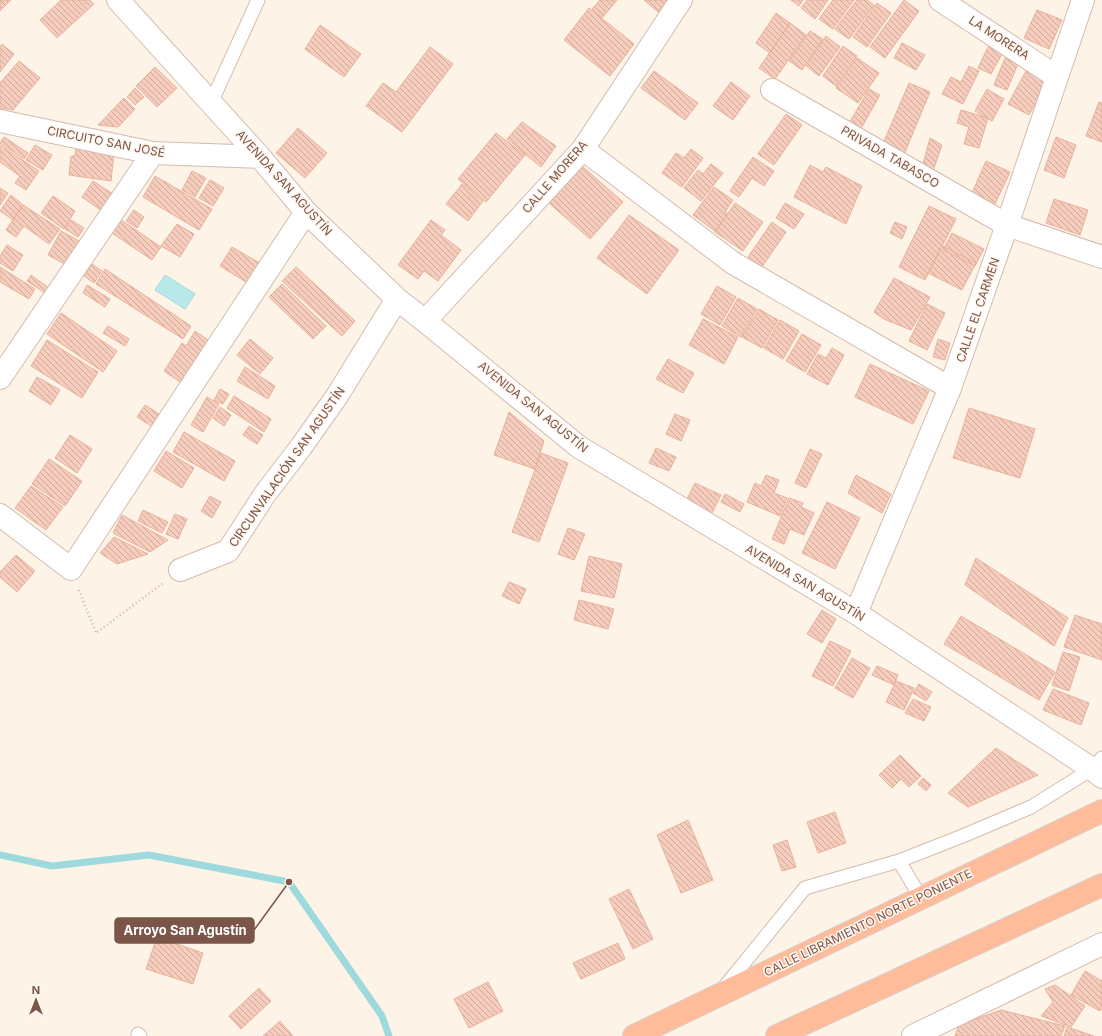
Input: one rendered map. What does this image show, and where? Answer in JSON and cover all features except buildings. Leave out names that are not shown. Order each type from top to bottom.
[{"type":"highway","name":"CALLE LIBRAMIENTO NORTE PONIENTE","points":[[634,1036],[1102,811]]},
{"type":"highway","points":[[777,1036],[1102,885]]},
{"type":"street","name":"AVENIDA SAN AGUSTÍN","points":[[118,0],[260,157],[306,212],[397,300],[425,320],[579,446],[856,613],[1098,768]]},
{"type":"street","name":"CALLE MORERA","points":[[425,320],[583,149],[681,0]]},
{"type":"street","name":"LA MORERA","points":[[940,0],[1057,77]]},
{"type":"street","name":"CALLE EL CARMEN","points":[[856,613],[950,388],[1083,0]]},
{"type":"street","name":"PRIVADA TABASCO","points":[[772,90],[1007,225],[1102,257]]},
{"type":"street","name":"CIRCUITO SAN JOSÉ","points":[[0,121],[153,153],[260,157]]},
{"type":"street","points":[[583,149],[733,263],[950,388]]},
{"type":"street","points":[[0,378],[153,153]]},
{"type":"street","points":[[0,515],[71,569],[306,212]]},
{"type":"street","name":"CIRCUNVALACIÓN SAN AGUSTÍN","points":[[180,570],[228,551],[265,494],[337,396],[397,300]]},
{"type":"street","points":[[917,1036],[1102,944]]},
{"type":"lane","points":[[211,103],[258,0]]},
{"type":"lane","points":[[717,996],[805,888],[899,861],[965,835],[1031,807],[1098,768]]},
{"type":"lane","points":[[899,861],[921,898]]},
{"type":"path","points":[[71,569],[96,633],[180,570]]},
{"type":"water","points":[[165,275],[195,294],[185,309],[155,290]]},
{"type":"waterway","points":[[0,855],[52,866],[149,855],[289,882],[382,1016],[389,1036]]},
{"type":"place","name":"Arroyo San Agustín","points":[[289,882]]}]
